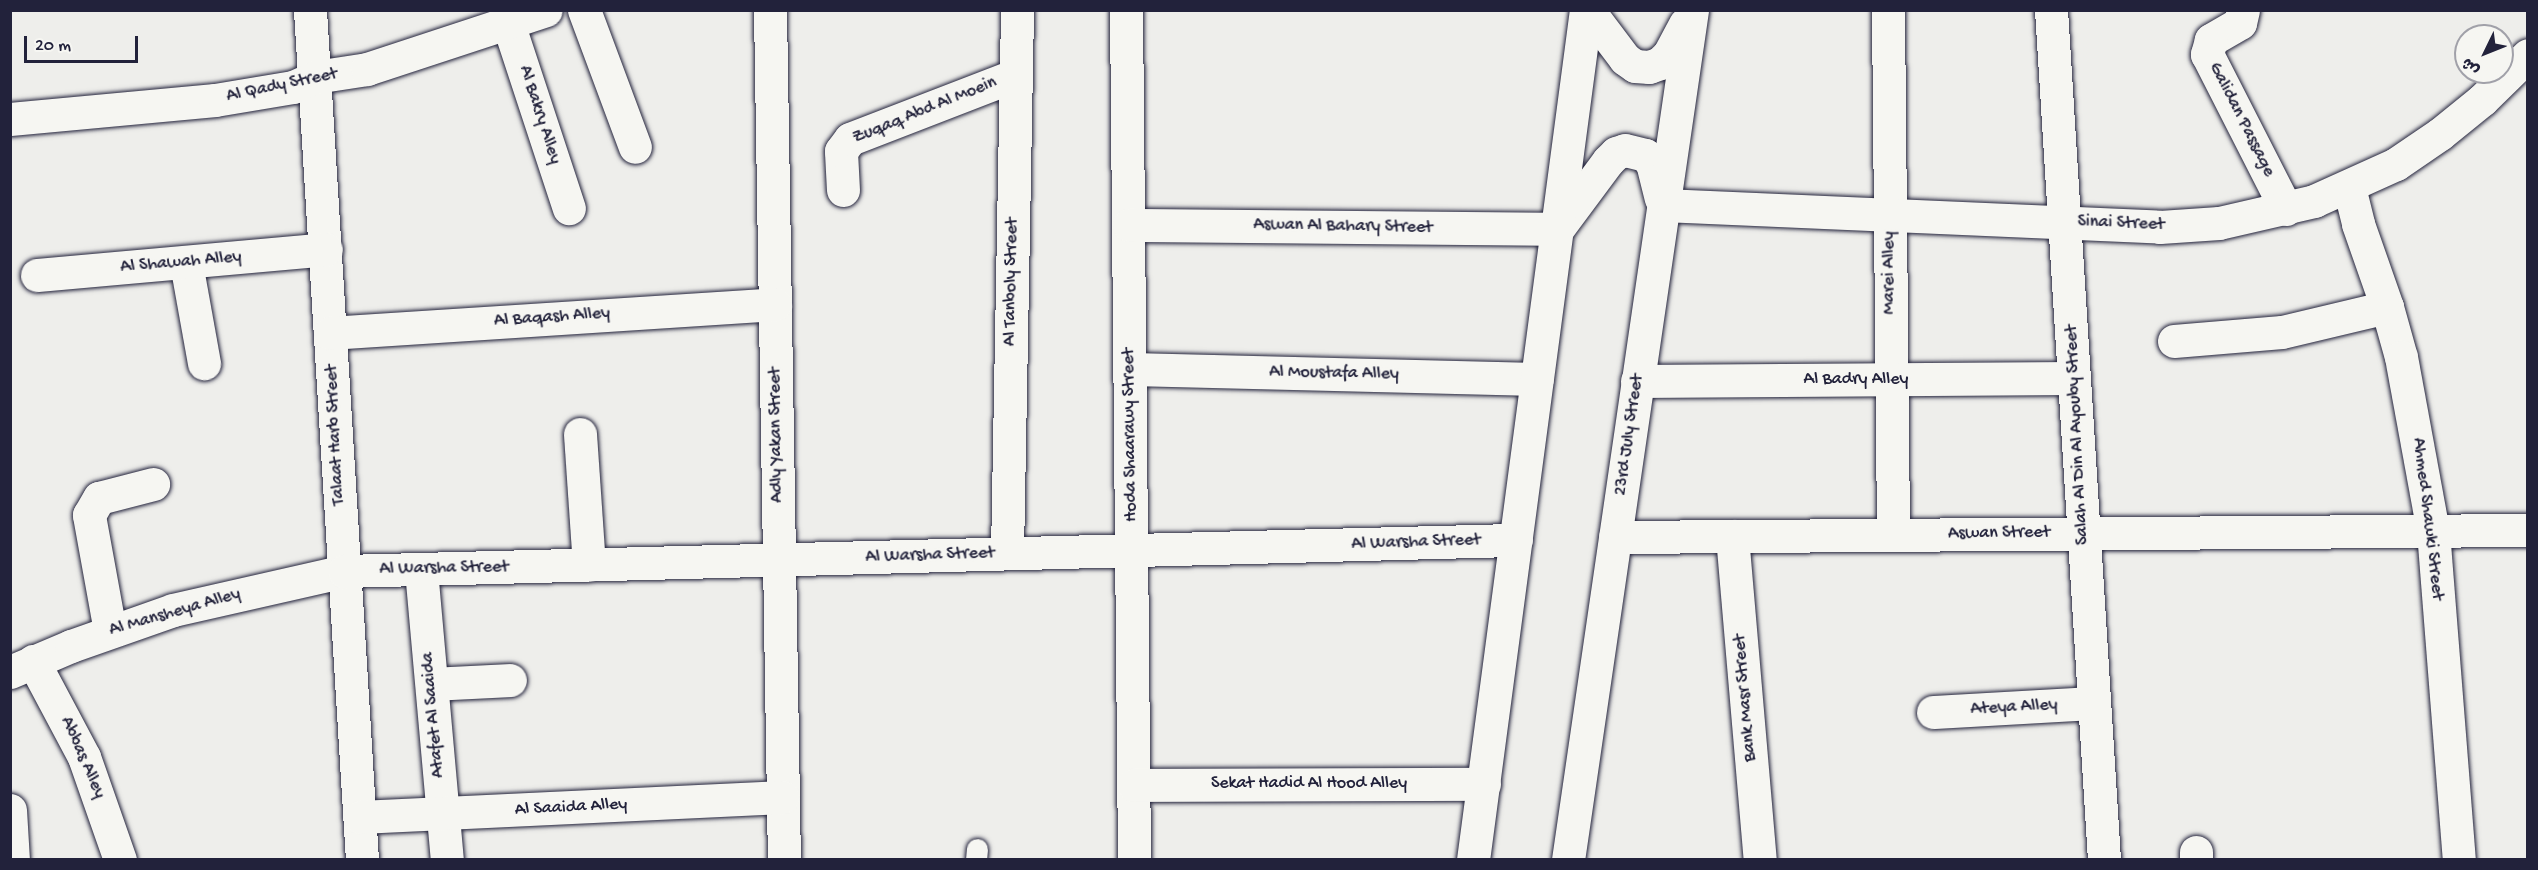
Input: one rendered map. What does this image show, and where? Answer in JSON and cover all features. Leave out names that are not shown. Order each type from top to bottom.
[{"type":"street","name":"Talaat Harb Street","points":[[310,10],[362,860]]},
{"type":"street","name":"Al Qady Street","points":[[10,119],[254,94],[292,87],[315,77],[367,69],[546,10]]},
{"type":"street","points":[[584,10],[635,147]]},
{"type":"street","name":"Adly Yakan Street","points":[[770,10],[784,860]]},
{"type":"street","name":"Al Tanboly Street","points":[[1007,553],[1017,10]]},
{"type":"street","name":"Hoda Shaarawy Street","points":[[1125,10],[1131,369],[1134,860]]},
{"type":"street","points":[[1587,10],[1625,59],[1635,66],[1649,67],[1660,63],[1669,54],[1692,11]]},
{"type":"street","points":[[1473,860],[1587,10]]},
{"type":"street","name":"Marei Alley","points":[[1888,10],[1893,535]]},
{"type":"street","name":"Salah Al Din Al Ayouby Street","points":[[2051,10],[2104,860]]},
{"type":"street","name":"Galidan Passage","points":[[2243,10],[2240,23],[2211,40],[2207,54],[2286,209]]},
{"type":"street","name":"23rd July Street","points":[[1568,860],[1692,11]]},
{"type":"street","name":"Al Bakry Alley","points":[[508,23],[569,208]]},
{"type":"street","name":"Sinai Street","points":[[1663,205],[2160,227],[2219,223],[2286,209],[2349,187],[2396,164],[2440,134],[2482,100],[2528,55]]},
{"type":"street","name":"Zuqaq Abd Al Moein","points":[[843,190],[841,151],[850,139],[1016,75]]},
{"type":"street","points":[[1557,229],[1608,161],[1616,153],[1625,150],[1645,155],[1652,163],[1663,205]]},
{"type":"street","name":"Ahmed Shawki Street","points":[[2349,187],[2358,224],[2387,307],[2412,407],[2433,531],[2459,860]]},
{"type":"street","name":"Aswan Al Bahary Street","points":[[1129,225],[1557,229]]},
{"type":"street","name":"Al Shawah Alley","points":[[37,275],[326,249]]},
{"type":"street","points":[[186,263],[204,363]]},
{"type":"street","name":"Al Baqash Alley","points":[[330,333],[775,304]]},
{"type":"street","points":[[2174,341],[2282,332],[2387,307]]},
{"type":"street","name":"Al Moustafa Alley","points":[[1131,369],[1537,379]]},
{"type":"street","name":"Al Badry Alley","points":[[1638,381],[2074,378]]},
{"type":"street","points":[[580,434],[589,565]]},
{"type":"street","points":[[110,631],[89,515],[99,498],[153,484]]},
{"type":"street","name":"Aswan Street","points":[[1615,537],[2528,530]]},
{"type":"street","name":"Bank Masr Street","points":[[1732,536],[1760,860]]},
{"type":"street","name":"Al Warsha Street","points":[[344,571],[1516,540]]},
{"type":"street","name":"Atafet Al Saaida","points":[[421,570],[447,860]]},
{"type":"street","name":"Al Mansheya Alley","points":[[22,667],[110,631],[195,604],[344,571]]},
{"type":"street","name":"Abbas Alley","points":[[22,667],[84,757],[120,860]]},
{"type":"street","points":[[432,684],[510,680]]},
{"type":"street","name":"Ateya Alley","points":[[1933,712],[2094,703]]},
{"type":"street","name":"Sekat Hadid Al Hood Alley","points":[[1134,785],[1484,784]]},
{"type":"street","name":"Al Saaida Alley","points":[[360,817],[783,797]]},
{"type":"street","points":[[10,810],[14,860]]}]
